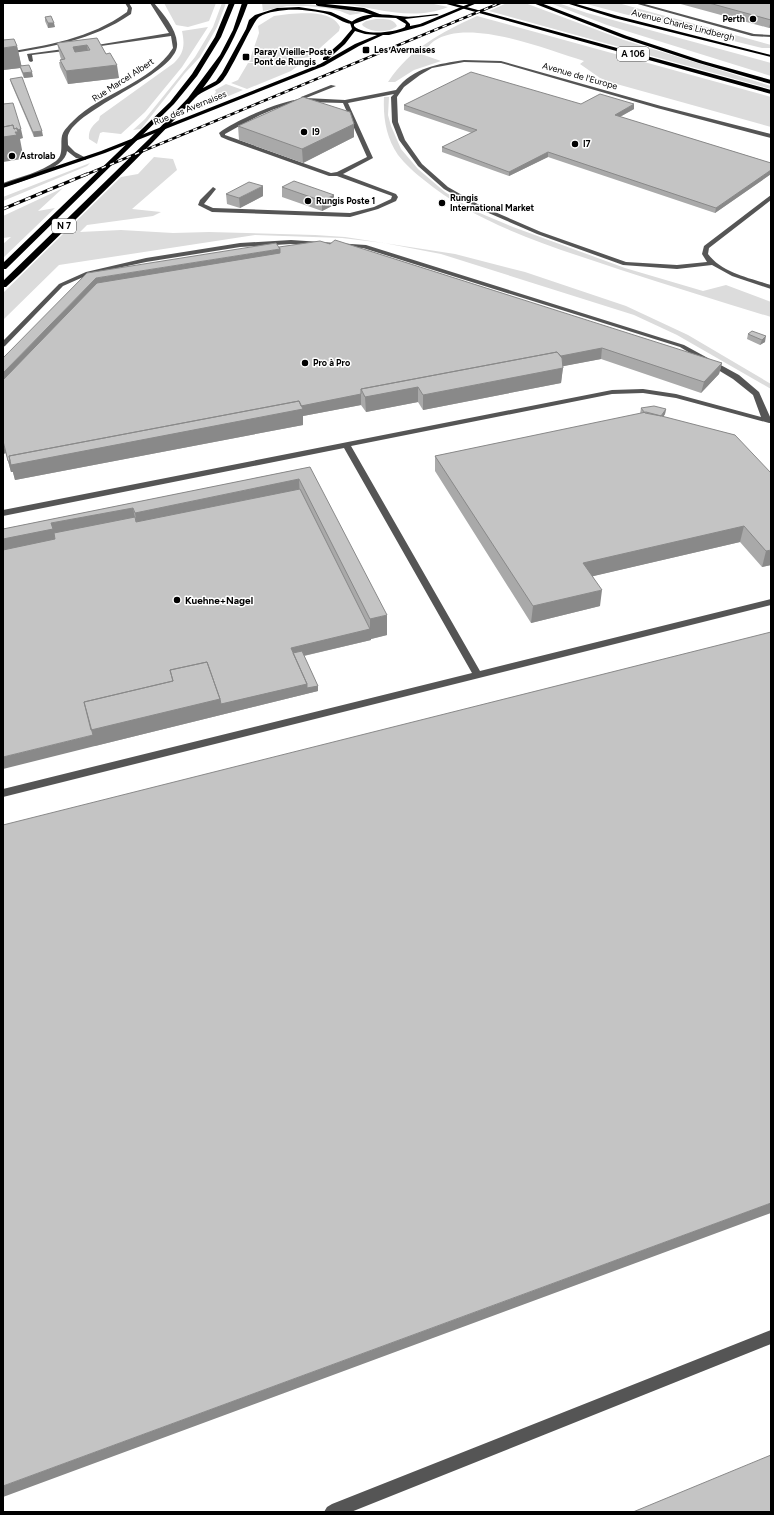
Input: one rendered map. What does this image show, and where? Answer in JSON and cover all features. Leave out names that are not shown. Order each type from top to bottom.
[{"type":"highway","name":"N 7","points":[[3,266],[172,103],[195,75],[218,37],[232,3]]},
{"type":"highway","name":"N 7","points":[[3,285],[136,157],[193,97],[210,75],[227,48],[235,32],[245,3]]},
{"type":"highway","points":[[311,3],[364,10],[379,15]]},
{"type":"highway","name":"A 106","points":[[446,3],[771,92]]},
{"type":"highway","name":"A 106","points":[[536,3],[625,37],[693,60],[771,82]]},
{"type":"highway","points":[[193,97],[218,82],[225,74],[249,29],[252,20],[257,16],[277,10],[299,9],[329,13],[353,26]]},
{"type":"main road","points":[[452,12],[433,16],[401,18],[379,15],[362,17],[353,26],[365,33],[381,35],[397,33],[407,28],[421,25],[475,3]]},
{"type":"main road","name":"Avenue Charles Lindbergh","points":[[568,3],[616,17],[771,56]]},
{"type":"main road","points":[[401,18],[408,24],[407,28]]},
{"type":"main road","name":"Rue des Avernaises","points":[[302,73],[326,58],[343,43],[353,26]]},
{"type":"main road","name":"Rue des Avernaises","points":[[10,191],[322,65],[357,45],[381,35]]},
{"type":"main road","name":"Rue des Avernaises","points":[[3,186],[84,160]]},
{"type":"street","points":[[3,54],[69,41],[95,33],[117,23],[129,13],[130,8],[127,3]]},
{"type":"street","points":[[83,48],[172,34],[152,3]]},
{"type":"street","points":[[636,3],[754,35],[771,36]]},
{"type":"street","name":"Rue Marcel Albert","points":[[3,186],[60,161],[64,154],[64,136],[67,128],[78,119],[152,72],[166,61],[175,48],[175,40],[172,34]]},
{"type":"street","points":[[20,51],[29,54],[75,48]]},
{"type":"street","points":[[29,54],[31,61]]},
{"type":"street","name":"Avenue de l'Europe","points":[[712,263],[677,267],[625,264],[539,233],[479,207],[446,188],[420,165],[402,140],[395,122],[394,98],[402,86],[418,74],[431,67],[464,61],[501,62],[771,136]]},
{"type":"street","points":[[333,86],[296,101],[280,105],[231,127],[222,132],[223,136],[331,175],[338,174],[370,158],[361,140],[357,123],[345,102]]},
{"type":"street","points":[[296,101],[345,102],[399,91]]},
{"type":"street","points":[[64,144],[68,150],[84,160]]},
{"type":"street","points":[[213,189],[202,201],[201,205],[212,210],[350,215],[376,208],[394,200],[394,195],[338,174]]},
{"type":"street","points":[[771,198],[706,247],[705,254],[712,263],[730,273],[771,287]]},
{"type":"street","points":[[3,345],[61,285],[88,273],[146,260],[240,245],[291,242],[364,246],[682,346],[741,381],[756,394],[769,421]]},
{"type":"street","points":[[3,513],[612,392],[643,391],[676,396],[769,421]]},
{"type":"street","points":[[346,445],[478,674]]},
{"type":"street","points":[[3,793],[771,602]]},
{"type":"street","points":[[332,1512],[771,1337]]},
{"type":"shaded area","points":[[164,3],[216,3],[209,21],[188,27],[176,25]]},
{"type":"shaded area","points":[[222,3],[226,3],[217,27],[200,57],[185,73],[141,129],[133,130],[145,119],[195,57],[213,27]]},
{"type":"shaded area","points":[[262,3],[325,6],[362,13],[350,15],[326,8],[307,6],[287,6],[263,11]]},
{"type":"shaded area","points":[[336,3],[429,3],[448,7],[434,11],[407,13]]},
{"type":"shaded area","points":[[507,3],[525,3],[624,40],[771,86],[771,89],[489,11]]},
{"type":"shaded area","points":[[550,3],[558,3],[587,13],[771,63],[771,76],[607,25]]},
{"type":"shaded area","points":[[583,3],[618,3],[771,45],[771,48],[762,48]]},
{"type":"shaded area","points":[[310,13],[324,15],[336,22],[340,27],[339,31],[310,57],[273,62],[249,62],[259,33],[258,26],[274,16]]},
{"type":"shaded area","points":[[477,16],[771,97],[771,127],[613,83],[600,78],[580,64],[584,61],[530,44],[487,34],[467,32],[449,35],[434,41],[421,54],[441,61],[414,70],[395,82],[388,82],[406,60],[427,43],[439,35]]},
{"type":"shaded area","points":[[376,19],[391,20],[396,23],[397,26],[390,30],[376,31],[363,26],[362,24],[366,21]]},
{"type":"shaded area","points":[[208,27],[182,67],[145,112],[121,134],[100,133],[97,144],[89,139],[90,130],[99,120],[100,116],[174,63],[180,56],[183,48],[182,31]]},
{"type":"shaded area","points":[[307,59],[291,71],[247,89],[231,83],[238,80],[248,63],[275,63]]},
{"type":"shaded area","points":[[226,84],[243,90],[207,105],[216,92],[215,90]]},
{"type":"shaded area","points":[[384,97],[389,97],[388,115],[401,149],[418,169],[445,192],[475,211],[513,227],[625,268],[703,291],[726,285],[771,302],[771,317],[569,253],[518,234],[469,210],[424,180],[398,155],[386,127]]},
{"type":"shaded area","points":[[154,157],[173,159],[177,170],[132,209],[161,212],[153,216],[87,225],[80,232],[121,230],[173,233],[209,232],[315,235],[345,237],[383,243],[342,238],[255,235],[59,265],[3,320],[3,293],[121,177],[138,174]]},
{"type":"shaded area","points":[[90,163],[87,166],[3,201],[3,197]]},
{"type":"shaded area","points":[[63,188],[38,211],[55,208],[3,258],[3,244],[11,237],[3,238],[3,216]]},
{"type":"shaded area","points":[[385,243],[455,254],[525,272],[626,306],[688,335],[771,384],[771,389],[677,335],[634,315],[441,254]]},
{"type":"building","points":[[709,3],[771,3],[771,20]]},
{"type":"building","points":[[51,16],[54,23],[48,23],[45,17]]},
{"type":"building","points":[[97,38],[106,54],[110,53],[117,65],[66,71],[60,60],[65,59],[57,43]],"holes":[[[87,45],[90,50],[75,52],[73,47]]]},
{"type":"building","points":[[14,39],[17,46],[3,48],[3,40]]},
{"type":"building","points":[[29,65],[32,72],[23,73],[20,66]]},
{"type":"building","name":"I7","points":[[471,72],[581,104],[600,94],[634,104],[615,115],[771,163],[771,170],[716,208],[548,152],[509,172],[442,147],[477,130],[404,105]]},
{"type":"building","points":[[22,77],[42,131],[33,132],[10,79]]},
{"type":"building","points":[[303,97],[350,112],[354,124],[302,149],[238,126]]},
{"type":"building","points":[[13,103],[21,129],[17,130],[17,128],[14,129],[13,125],[3,127],[3,104]]},
{"type":"building","points":[[13,125],[14,129],[17,128],[18,132],[15,132],[17,135],[3,137],[3,127]]},
{"type":"building","points":[[294,181],[334,195],[322,201],[282,187]]},
{"type":"building","points":[[249,182],[263,186],[239,198],[226,194]]},
{"type":"building","name":"Pro à Pro","points":[[335,240],[722,363],[704,382],[602,348],[561,356],[557,352],[361,389],[361,394],[301,406],[299,401],[9,456],[10,461],[8,461],[3,441],[3,380],[97,283],[280,253],[279,247],[320,241],[330,244]]},
{"type":"building","points":[[276,243],[280,249],[96,278],[3,373],[3,358],[87,273]]},
{"type":"building","points":[[752,331],[766,336],[762,340],[748,334]]},
{"type":"building","points":[[557,352],[562,358],[563,368],[423,395],[418,387],[365,397],[361,389]]},
{"type":"building","points":[[299,401],[303,409],[11,465],[9,456]]},
{"type":"building","points":[[654,406],[666,409],[661,416],[645,413],[641,408]]},
{"type":"building","points":[[646,412],[735,435],[771,473],[771,550],[766,551],[744,526],[583,563],[602,590],[533,606],[435,456]]},
{"type":"building","points":[[310,467],[387,615],[370,619],[299,479],[135,513],[133,508],[51,523],[53,529],[3,539],[3,529]]},
{"type":"building","name":"Kuehne+Nagel","points":[[300,489],[370,629],[291,648],[307,684],[221,704],[207,662],[170,670],[173,681],[84,702],[93,735],[3,757],[3,550],[55,539],[54,533],[135,517],[136,522]]},
{"type":"building","points":[[771,632],[771,1203],[3,1486],[3,825]]},
{"type":"building","points":[[302,651],[318,686],[307,688],[307,684],[293,653]]},
{"type":"building","points":[[207,662],[220,699],[91,730],[84,702],[173,681],[170,670]]},
{"type":"building","points":[[771,1455],[771,1512],[633,1512]]},
{"type":"railway","points":[[85,175],[500,3]]},
{"type":"railway","points":[[3,209],[87,174]]},
{"type":"place","name":"Perth","points":[[753,19]]},
{"type":"place","name":"Les Avernaises","points":[[366,50]]},
{"type":"place","name":"Paray Vieille-Poste Pont de Rungis","points":[[246,57]]},
{"type":"place","name":"I9","points":[[304,132]]},
{"type":"place","name":"I7","points":[[575,144]]},
{"type":"place","name":"Astrolab","points":[[12,156]]},
{"type":"place","name":"Rungis Poste 1","points":[[308,201]]},
{"type":"place","name":"Rungis International Market","points":[[442,203]]},
{"type":"place","name":"Pro à Pro","points":[[305,363]]},
{"type":"place","name":"Kuehne+Nagel","points":[[177,600]]}]
